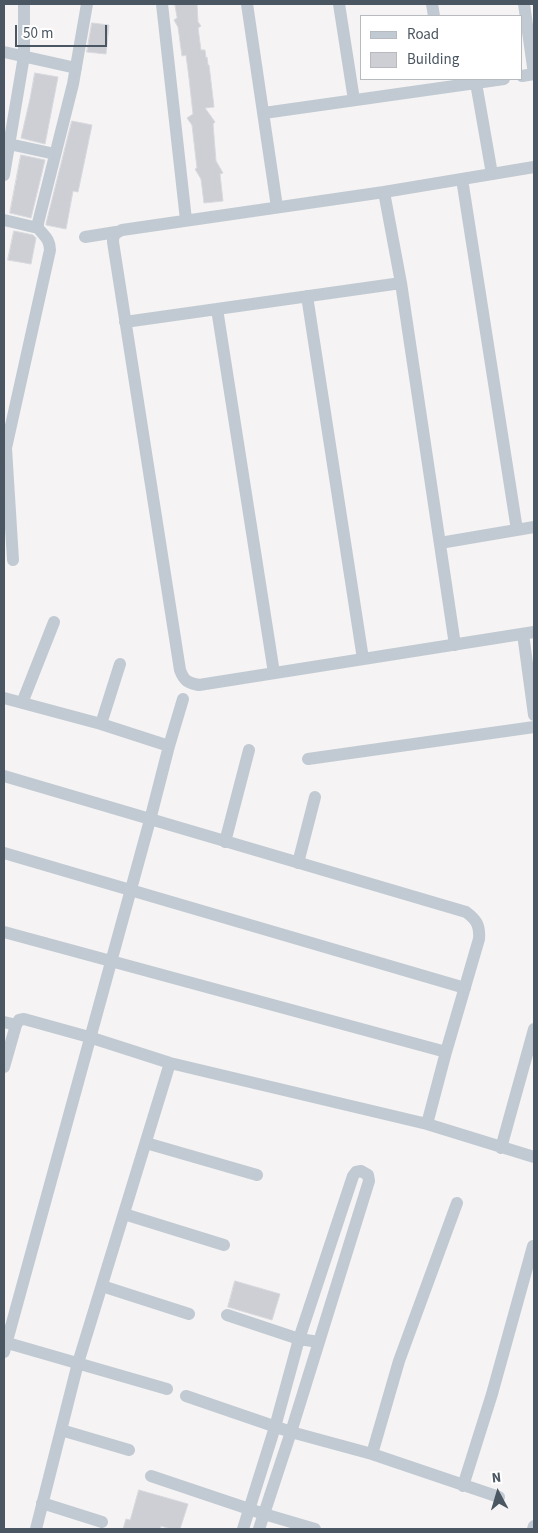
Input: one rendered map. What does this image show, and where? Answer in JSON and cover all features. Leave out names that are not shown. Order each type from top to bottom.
[{"type":"street","points":[[4,175],[24,56],[24,4]]},
{"type":"street","points":[[38,228],[76,68],[87,4]]},
{"type":"street","points":[[162,4],[186,220]]},
{"type":"street","points":[[247,4],[277,206]]},
{"type":"street","points":[[339,4],[354,100]]},
{"type":"street","points":[[524,4],[534,74]]},
{"type":"street","points":[[4,52],[76,68]]},
{"type":"street","points":[[264,113],[354,100],[444,83],[476,83],[497,80]]},
{"type":"street","points":[[476,83],[492,174]]},
{"type":"street","points":[[9,144],[55,154]]},
{"type":"street","points":[[85,236],[277,206],[384,192],[534,167]]},
{"type":"street","points":[[462,179],[517,530]]},
{"type":"street","points":[[384,192],[401,283],[455,645]]},
{"type":"street","points":[[4,220],[38,228],[50,244],[5,446],[13,560]]},
{"type":"street","points":[[116,232],[113,236],[113,242],[125,322],[180,670],[183,678],[189,683],[199,684],[529,633],[534,715]]},
{"type":"street","points":[[125,322],[401,283]]},
{"type":"street","points":[[307,296],[363,659]]},
{"type":"street","points":[[217,309],[274,673]]},
{"type":"street","points":[[440,543],[534,527]]},
{"type":"street","points":[[22,703],[54,622]]},
{"type":"street","points":[[101,724],[120,664]]},
{"type":"street","points":[[4,698],[101,724],[169,746]]},
{"type":"street","points":[[167,1389],[78,1363],[5,1345],[183,700]]},
{"type":"street","points":[[308,759],[534,727]]},
{"type":"street","points":[[225,842],[249,750]]},
{"type":"street","points":[[4,776],[466,912],[474,918],[480,928],[479,939],[427,1124]]},
{"type":"street","points":[[298,863],[315,797]]},
{"type":"street","points":[[4,853],[465,988]]},
{"type":"street","points":[[4,932],[446,1052]]},
{"type":"street","points":[[4,1067],[10,1023],[24,1019],[89,1036],[170,1063],[427,1124],[534,1157]]},
{"type":"street","points":[[501,1148],[534,1029]]},
{"type":"street","points":[[36,1529],[78,1363],[170,1063]]},
{"type":"street","points":[[146,1143],[257,1175]]},
{"type":"street","points":[[243,1529],[275,1427],[299,1339],[353,1176],[356,1172],[361,1171],[368,1176],[369,1181],[259,1529]]},
{"type":"street","points":[[372,1454],[399,1361],[457,1203]]},
{"type":"street","points":[[124,1214],[224,1245]]},
{"type":"street","points":[[463,1486],[492,1394],[533,1246]]},
{"type":"street","points":[[102,1286],[189,1314]]},
{"type":"street","points":[[227,1315],[299,1339],[319,1342]]},
{"type":"street","points":[[186,1396],[291,1432],[372,1454],[498,1497]]},
{"type":"street","points":[[61,1430],[129,1450]]},
{"type":"street","points":[[151,1476],[264,1514],[316,1529]]},
{"type":"street","points":[[42,1503],[102,1522]]},
{"type":"building","points":[[175,4],[197,4],[198,22],[201,26],[198,28],[201,50],[205,50],[209,65],[214,107],[205,108],[215,122],[213,124],[216,161],[223,173],[220,174],[223,201],[204,203],[201,179],[195,169],[197,168],[192,125],[187,118],[193,114],[189,78],[186,55],[182,56],[178,27],[174,20],[177,18]]},
{"type":"building","points":[[92,23],[109,25],[106,54],[87,52]]},
{"type":"building","points":[[35,73],[58,77],[45,144],[21,138]]},
{"type":"building","points":[[72,121],[92,125],[78,192],[73,191],[66,229],[46,224]]},
{"type":"building","points":[[21,155],[45,160],[31,218],[10,213]]},
{"type":"building","points":[[14,231],[33,235],[36,238],[31,264],[8,260]]},
{"type":"building","points":[[235,1281],[280,1294],[272,1320],[228,1307]]},
{"type":"building","points":[[139,1490],[188,1504],[180,1529],[161,1526],[160,1529],[123,1529],[126,1519],[130,1520]]}]
